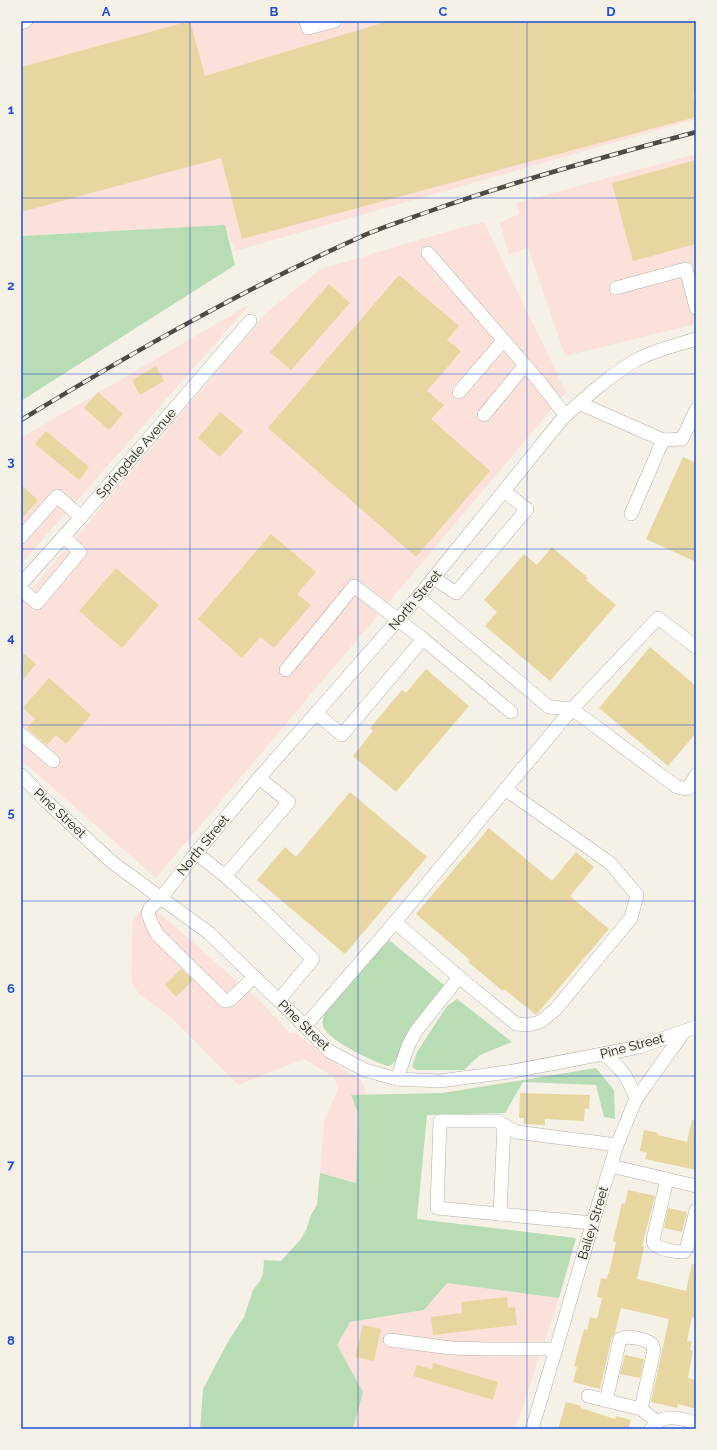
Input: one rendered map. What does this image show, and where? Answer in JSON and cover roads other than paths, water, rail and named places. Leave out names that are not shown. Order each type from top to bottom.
[{"type":"street","points":[[21,23],[26,21]]},
{"type":"street","points":[[306,21],[308,28],[335,21]]},
{"type":"street","points":[[428,253],[525,365],[566,416]]},
{"type":"street","points":[[616,288],[686,269],[696,308]]},
{"type":"street","name":"Springdale Avenue","points":[[21,584],[64,537],[250,321]]},
{"type":"street","name":"North Street","points":[[254,977],[230,1000],[225,1000],[157,934],[148,914],[150,908],[161,898],[196,853],[259,778],[418,597],[566,416],[607,379],[639,359],[672,346],[696,339]]},
{"type":"street","points":[[459,392],[503,340]]},
{"type":"street","points":[[484,415],[525,365]]},
{"type":"street","points":[[579,404],[663,440],[682,439],[696,410]]},
{"type":"street","points":[[631,514],[663,440]]},
{"type":"street","points":[[434,578],[456,593],[527,509],[504,491]]},
{"type":"street","points":[[21,537],[57,496],[81,517]]},
{"type":"street","points":[[21,589],[37,603],[80,552],[64,537]]},
{"type":"street","points":[[286,670],[354,586],[399,619],[511,712]]},
{"type":"street","points":[[418,597],[549,706],[572,709],[677,787],[688,789],[696,774]]},
{"type":"street","points":[[305,1026],[395,922],[572,709],[658,618],[696,647]]},
{"type":"street","points":[[316,713],[342,735],[423,639]]},
{"type":"street","points":[[21,734],[53,761]]},
{"type":"street","name":"Pine Street","points":[[21,775],[46,801],[113,863],[209,933],[279,1000],[329,1051],[365,1070],[397,1079],[440,1081],[508,1072],[639,1047],[690,1029]]},
{"type":"street","points":[[225,876],[289,802],[259,778]]},
{"type":"street","points":[[395,922],[459,978],[516,1024],[528,1025],[540,1022],[555,1010],[631,918],[637,895],[610,863],[505,789]]},
{"type":"street","points":[[196,853],[261,908],[313,958],[279,1000]]},
{"type":"street","points":[[397,1079],[408,1046],[416,1031],[459,978]]},
{"type":"street","name":"Bailey Street","points":[[532,1429],[592,1223],[618,1145],[636,1099],[690,1029]]},
{"type":"street","points":[[603,1054],[615,1063],[628,1078],[636,1099]]},
{"type":"street","points":[[592,1223],[437,1208],[440,1121],[497,1121],[516,1132],[618,1145]]},
{"type":"street","points":[[500,1214],[504,1125]]},
{"type":"street","points":[[611,1166],[696,1186]]},
{"type":"street","points":[[668,1179],[653,1240],[654,1244],[659,1247],[684,1252],[687,1247],[696,1210]]},
{"type":"street","points":[[606,1401],[618,1342],[620,1339],[625,1337],[647,1341],[652,1344],[654,1350],[641,1409]]},
{"type":"street","points":[[390,1340],[451,1348],[486,1350],[556,1349]]},
{"type":"street","points":[[588,1396],[641,1409],[654,1425],[663,1418],[668,1417],[681,1418],[696,1423]]},
{"type":"railway","points":[[21,420],[191,321],[322,254],[367,234],[433,210],[531,178],[696,132]]}]
